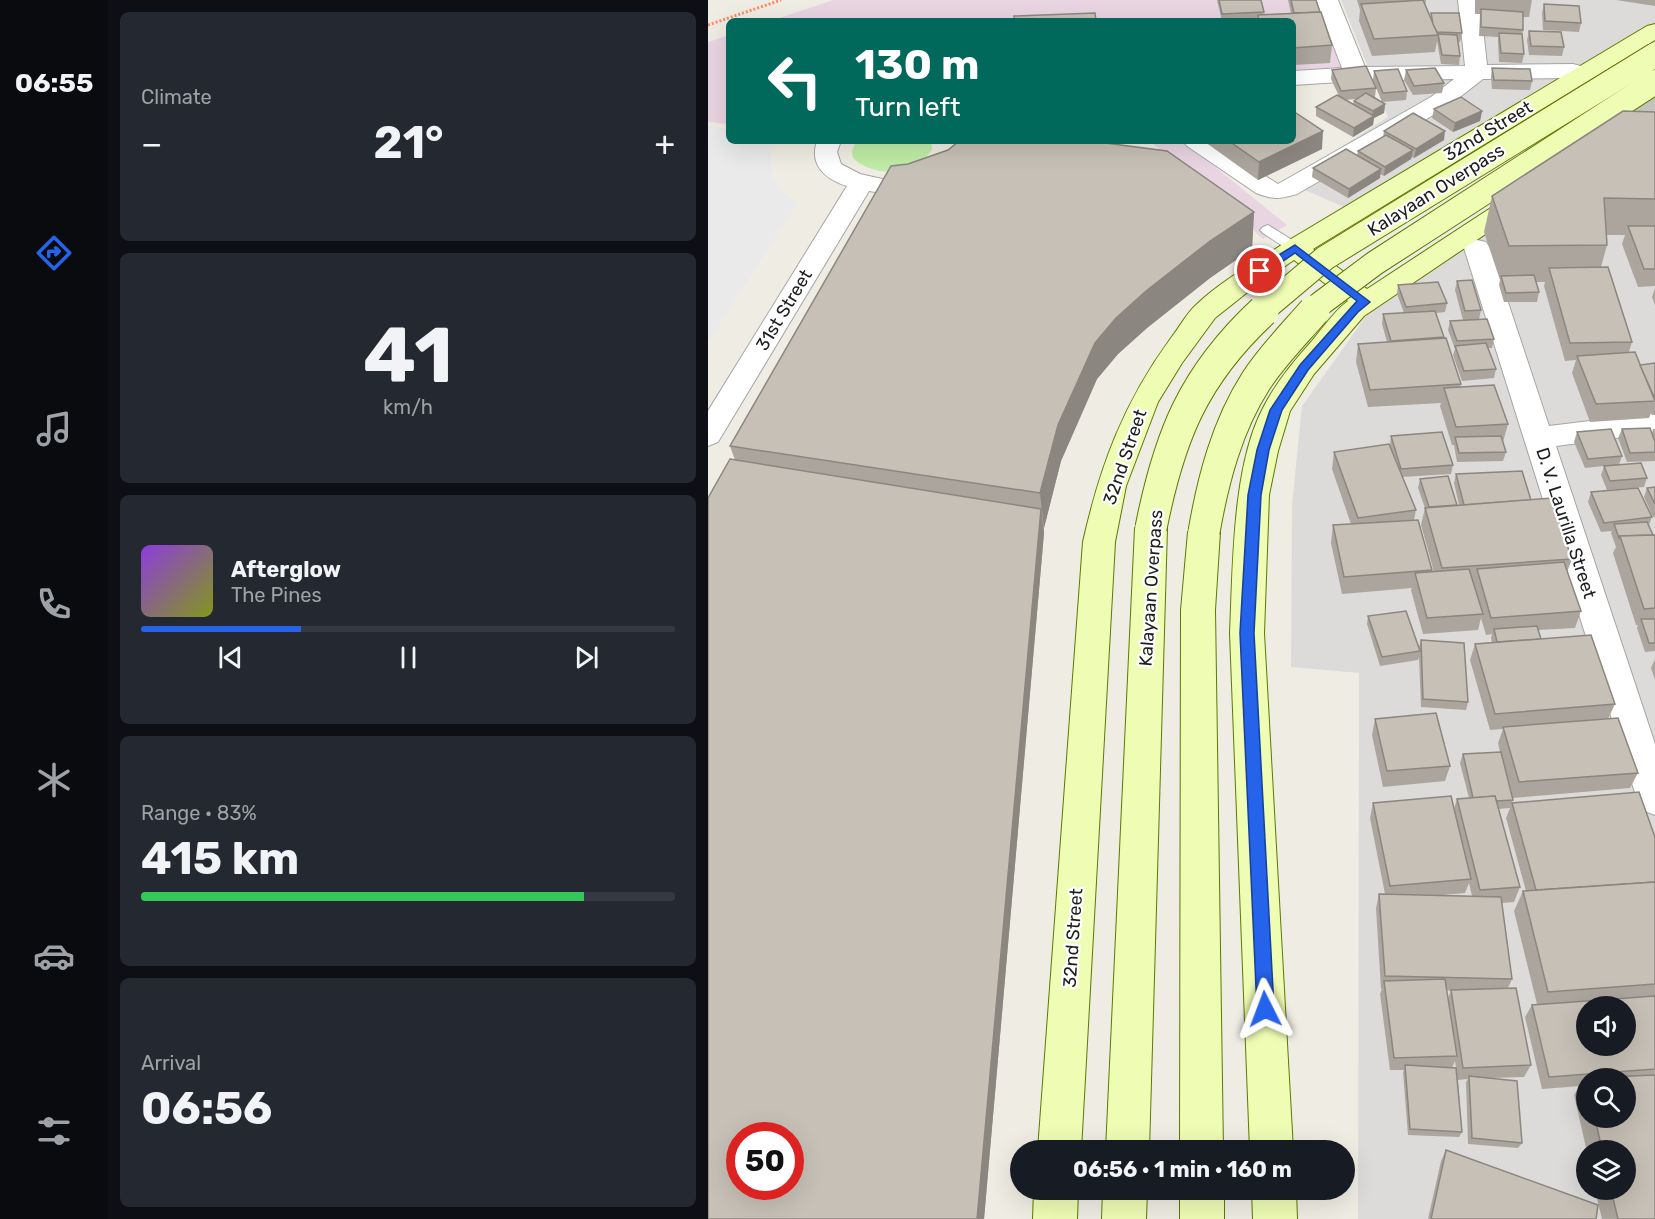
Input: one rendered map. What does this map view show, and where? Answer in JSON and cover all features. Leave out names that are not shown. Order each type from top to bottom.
[{"type":"main road","name":"32nd Street","points":[[1060,1140],[1099,542],[1111,486],[1144,402],[1204,312],[1245,281],[1282,239],[1655,31]]},
{"type":"main road","name":"Kalayaan Overpass","points":[[1126,1140],[1151,528],[1160,480],[1173,439],[1191,402],[1216,361],[1245,326],[1282,291],[1325,258],[1655,55]]},
{"type":"main road","name":"Kalayaan Overpass","points":[[1201,1140],[1198,610],[1204,532],[1212,488],[1238,412],[1257,379],[1320,304],[1375,263],[1655,82]]},
{"type":"main road","points":[[1272,1140],[1247,633],[1254,495],[1263,450],[1276,410],[1304,367],[1354,309],[1544,184]]},
{"type":"main road","points":[[1282,239],[1365,302]]},
{"type":"main road","points":[[1054,1219],[1055,1200]]},
{"type":"main road","points":[[1124,1219],[1125,1200]]},
{"type":"main road","points":[[1202,1200],[1202,1219]]},
{"type":"main road","points":[[1274,1200],[1275,1219]]},
{"type":"street","points":[[1328,0],[1356,74]]},
{"type":"street","points":[[1469,0],[1477,73]]},
{"type":"street","points":[[1296,78],[1356,74],[1573,71]]},
{"type":"street","points":[[1199,144],[1265,188],[1276,192],[1298,184],[1430,108],[1460,88],[1477,73]]},
{"type":"street","points":[[828,144],[826,159],[834,170],[847,179],[861,184],[885,186],[906,184]]},
{"type":"street","name":"31st Street","points":[[708,435],[861,184]]},
{"type":"street","name":"D. V. Laurilla Street","points":[[1477,248],[1655,799]]},
{"type":"street","points":[[1538,438],[1655,423]]},
{"type":"path","points":[[728,18],[781,0]]},
{"type":"path","points":[[708,25],[726,19]]},
{"type":"shaded area","points":[[833,0],[1319,0],[1343,67],[1296,70],[1296,18],[779,18]]},
{"type":"shaded area","points":[[1341,0],[1655,0],[1655,23],[1351,210],[1286,182],[1388,117]]},
{"type":"shaded area","points":[[726,36],[726,124],[708,122],[708,42]]},
{"type":"shaded area","points":[[1655,118],[1655,1219],[1358,1219],[1359,673],[1291,667],[1292,505],[1302,406],[1374,305]]},
{"type":"shaded area","points":[[708,126],[726,129],[726,144],[772,144],[770,154],[773,178],[785,194],[798,203],[708,343]]},
{"type":"shaded area","points":[[1153,144],[1187,144],[1287,225],[1263,239]]},
{"type":"green space","points":[[855,144],[931,144],[932,149],[916,164],[895,171],[872,169],[862,165],[853,158],[852,151]]},
{"type":"building","points":[[1219,0],[1261,0],[1264,12],[1222,14]]},
{"type":"building","points":[[1291,0],[1316,0],[1320,12],[1294,13]]},
{"type":"building","points":[[1423,0],[1438,35],[1374,39],[1361,4]]},
{"type":"building","points":[[1544,4],[1579,6],[1581,23],[1545,21]]},
{"type":"building","points":[[1481,9],[1523,12],[1523,30],[1481,27]]},
{"type":"building","points":[[1321,12],[1332,45],[1296,48],[1296,18],[1258,18],[1258,15]]},
{"type":"building","points":[[1095,13],[1096,18],[1014,18],[1014,16]]},
{"type":"building","points":[[1431,13],[1459,13],[1462,33],[1437,32]]},
{"type":"building","points":[[1529,31],[1561,32],[1564,47],[1531,46]]},
{"type":"building","points":[[1499,33],[1522,34],[1524,54],[1501,53]]},
{"type":"building","points":[[1438,34],[1457,35],[1460,56],[1442,55]]},
{"type":"building","points":[[1366,66],[1376,88],[1341,91],[1332,70]]},
{"type":"building","points":[[1435,68],[1444,83],[1414,86],[1406,70]]},
{"type":"building","points":[[1492,68],[1530,69],[1532,81],[1494,80]]},
{"type":"building","points":[[1398,69],[1407,91],[1383,93],[1374,71]]},
{"type":"building","points":[[1366,93],[1385,104],[1373,111],[1354,101]]},
{"type":"building","points":[[1337,95],[1374,116],[1354,128],[1316,107]]},
{"type":"building","points":[[1461,97],[1482,111],[1455,123],[1434,109]]},
{"type":"building","points":[[1623,111],[1655,112],[1655,199],[1604,198],[1607,245],[1509,246],[1492,196]]},
{"type":"building","points":[[1296,113],[1323,131],[1259,162],[1233,144],[1296,144]]},
{"type":"building","points":[[1413,113],[1445,131],[1416,149],[1384,131]]},
{"type":"building","points":[[1386,135],[1413,150],[1385,167],[1358,151]]},
{"type":"building","points":[[955,144],[1113,144],[1167,151],[1254,212],[1210,241],[1146,291],[1116,318],[1095,343],[1058,425],[1040,493],[730,446],[891,166],[908,164],[948,150]]},
{"type":"building","points":[[1346,149],[1381,169],[1349,189],[1313,168]]},
{"type":"building","points":[[1628,226],[1655,226],[1655,269],[1644,269]]},
{"type":"building","points":[[1608,267],[1632,342],[1570,343],[1549,268]]},
{"type":"building","points":[[1534,275],[1539,292],[1506,293],[1501,276]]},
{"type":"building","points":[[1472,280],[1481,310],[1465,311],[1457,281]]},
{"type":"building","points":[[1438,282],[1447,303],[1406,307],[1398,285]]},
{"type":"building","points":[[1435,311],[1444,337],[1391,341],[1383,314]]},
{"type":"building","points":[[1487,319],[1494,339],[1457,341],[1450,321]]},
{"type":"building","points":[[1446,338],[1461,384],[1370,390],[1358,344]]},
{"type":"building","points":[[1486,343],[1496,369],[1464,371],[1455,346]]},
{"type":"building","points":[[1635,352],[1655,401],[1596,404],[1577,356]]},
{"type":"building","points":[[1655,363],[1655,399],[1640,365]]},
{"type":"building","points":[[1494,385],[1508,424],[1456,427],[1444,388]]},
{"type":"building","points":[[1650,428],[1655,442],[1655,452],[1630,453],[1622,429]]},
{"type":"building","points":[[1611,429],[1622,456],[1588,459],[1577,432]]},
{"type":"building","points":[[1442,432],[1453,465],[1401,469],[1391,436]]},
{"type":"building","points":[[1501,436],[1506,452],[1459,453],[1455,437]]},
{"type":"building","points":[[1389,444],[1416,510],[1358,518],[1334,452]]},
{"type":"building","points":[[730,459],[1041,509],[977,1219],[708,1219],[708,498]]},
{"type":"building","points":[[1641,463],[1647,478],[1610,481],[1604,466]]},
{"type":"building","points":[[1522,471],[1531,500],[1464,505],[1456,474]]},
{"type":"building","points":[[1448,476],[1457,505],[1429,507],[1420,479]]},
{"type":"building","points":[[1655,487],[1655,504],[1647,488]]},
{"type":"building","points":[[1638,488],[1652,517],[1604,523],[1591,492]]},
{"type":"building","points":[[1551,498],[1572,559],[1442,568],[1425,508]]},
{"type":"building","points":[[1418,520],[1432,570],[1344,577],[1333,525]]},
{"type":"building","points":[[1647,522],[1653,535],[1620,536],[1619,538],[1614,524]]},
{"type":"building","points":[[1655,535],[1655,608],[1644,609],[1620,536]]},
{"type":"building","points":[[1564,562],[1581,611],[1491,618],[1477,569]]},
{"type":"building","points":[[1469,569],[1483,614],[1427,618],[1415,573]]},
{"type":"building","points":[[1406,611],[1420,651],[1382,657],[1368,616]]},
{"type":"building","points":[[1641,619],[1655,619],[1655,643],[1649,643]]},
{"type":"building","points":[[1537,626],[1541,639],[1497,642],[1494,629]]},
{"type":"building","points":[[1591,635],[1615,704],[1495,714],[1475,644]]},
{"type":"building","points":[[1421,640],[1464,643],[1468,702],[1423,699]]},
{"type":"building","points":[[1436,713],[1450,766],[1387,771],[1375,719]]},
{"type":"building","points":[[1618,718],[1638,773],[1519,782],[1503,727]]},
{"type":"building","points":[[1501,752],[1513,800],[1496,801],[1495,796],[1473,798],[1463,754]]},
{"type":"building","points":[[1639,792],[1655,837],[1655,882],[1536,890],[1512,803]]},
{"type":"building","points":[[1451,796],[1471,879],[1390,886],[1373,803]]},
{"type":"building","points":[[1495,796],[1520,887],[1480,890],[1457,799]]},
{"type":"building","points":[[1655,882],[1655,984],[1548,992],[1523,891]]},
{"type":"building","points":[[1379,894],[1501,897],[1512,979],[1385,976]]},
{"type":"building","points":[[1445,979],[1457,1056],[1394,1058],[1384,981]]},
{"type":"building","points":[[1516,988],[1531,1065],[1463,1068],[1451,990]]},
{"type":"building","points":[[1655,996],[1655,1069],[1576,1068],[1576,1075],[1549,1077],[1532,1005],[1576,1002],[1576,1056],[1636,1056],[1636,997]]},
{"type":"building","points":[[1405,1065],[1456,1068],[1462,1132],[1410,1129]]},
{"type":"building","points":[[1655,1075],[1655,1219],[1618,1219],[1613,1200],[1636,1200],[1636,1140],[1600,1140],[1597,1128],[1636,1128],[1636,1076]]},
{"type":"building","points":[[1469,1076],[1517,1081],[1522,1143],[1472,1138]]},
{"type":"building","points":[[1446,1150],[1576,1197],[1576,1200],[1584,1200],[1598,1205],[1596,1219],[1431,1219]]},
{"type":"tunnel","points":[[1602,85],[1655,110]]},
{"type":"route","points":[[1260,271],[1295,248],[1365,302],[1354,309],[1304,367],[1276,410],[1263,450],[1254,495],[1247,633],[1265,1009]]}]
